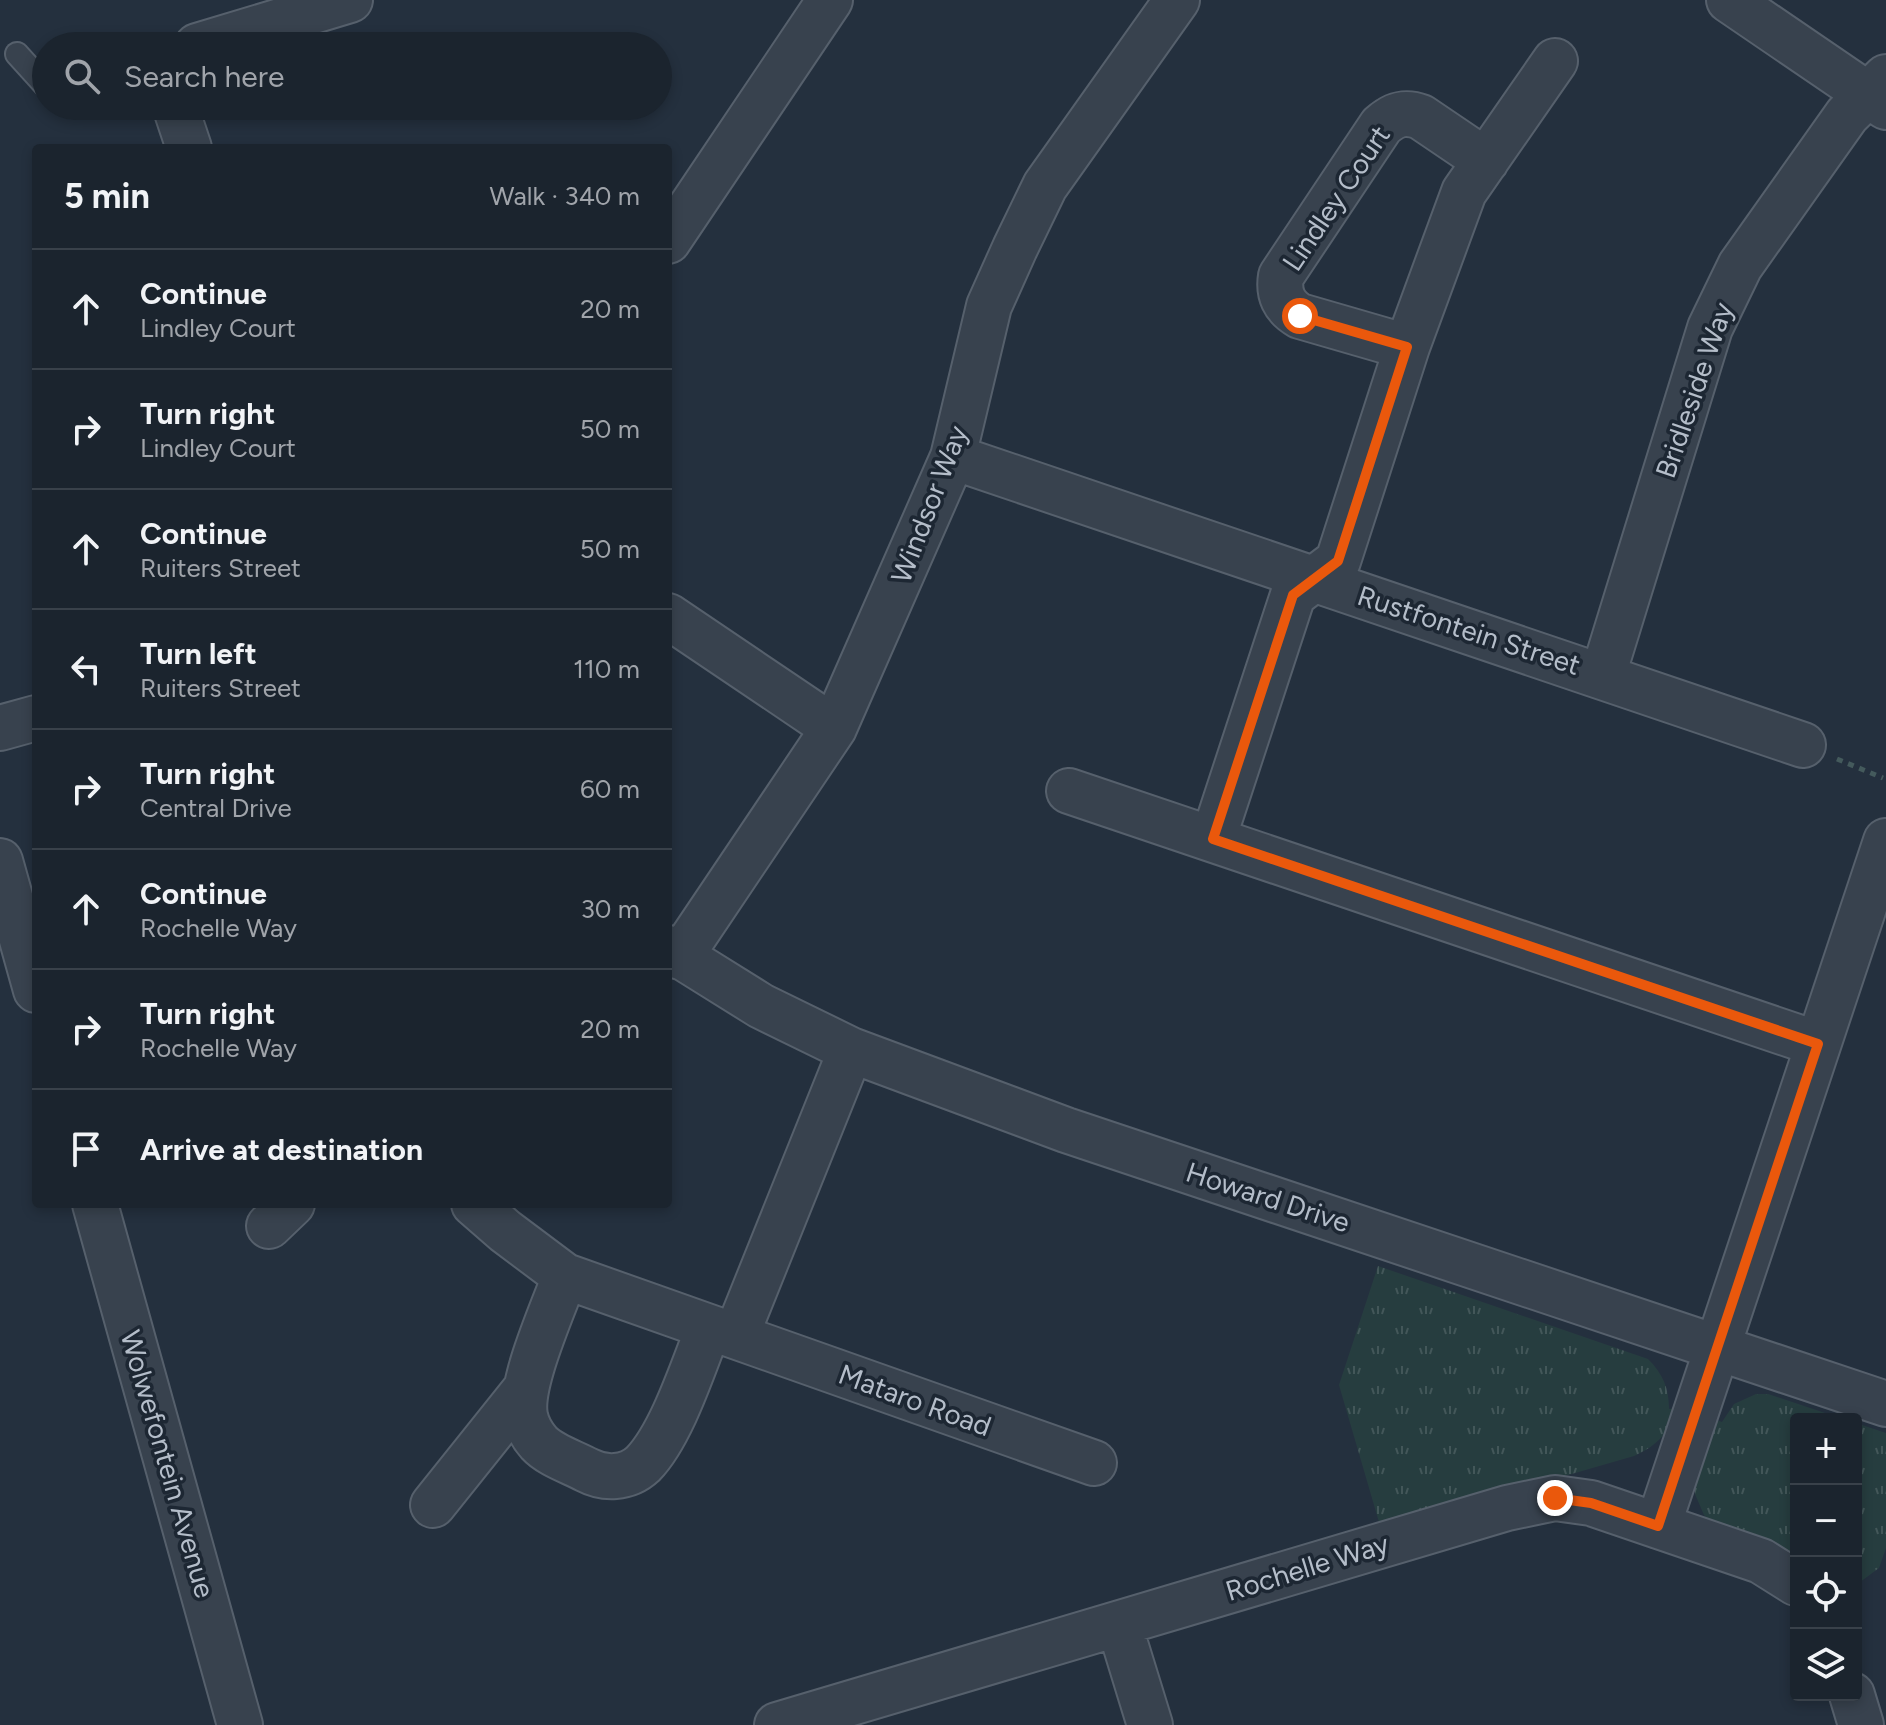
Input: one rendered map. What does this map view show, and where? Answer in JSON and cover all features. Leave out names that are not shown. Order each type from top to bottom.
[{"type":"street","points":[[244,32],[350,0]]},
{"type":"street","name":"Windsor Way","points":[[674,953],[834,728],[953,457],[989,306],[1027,223],[1045,186],[1177,0]]},
{"type":"street","points":[[1729,0],[1880,93]]},
{"type":"street","points":[[672,234],[809,11]]},
{"type":"street","points":[[1213,839],[1293,595],[1338,561],[1407,347],[1464,192],[1555,61]]},
{"type":"street","name":"Bridleside Way","points":[[1603,675],[1710,328],[1740,266],[1847,115],[1880,93]]},
{"type":"street","name":"Lindley Court","points":[[1407,347],[1300,316],[1282,297],[1281,276],[1389,118],[1399,114],[1421,117],[1486,161]]},
{"type":"street","points":[[180,120],[188,144]]},
{"type":"street","name":"Rustfontein Street","points":[[953,457],[1803,745]]},
{"type":"street","points":[[672,619],[834,728]]},
{"type":"street","points":[[0,728],[32,719]]},
{"type":"street","points":[[1069,791],[1818,1044]]},
{"type":"street","points":[[1658,1526],[1886,841]]},
{"type":"street","points":[[0,861],[32,976]]},
{"type":"street","name":"Howard Drive","points":[[674,953],[761,1006],[851,1050],[1066,1130],[1886,1404]]},
{"type":"street","points":[[525,1390],[525,1415],[531,1432],[542,1446],[601,1478],[623,1475],[640,1467],[654,1450],[723,1332],[851,1050]]},
{"type":"street","name":"Wolwefontein Avenue","points":[[96,1208],[240,1725]]},
{"type":"street","name":"Mataro Road","points":[[479,1208],[565,1276],[1094,1463]]},
{"type":"street","points":[[433,1505],[525,1390],[565,1276]]},
{"type":"street","name":"Rochelle Way","points":[[777,1725],[1507,1508],[1555,1498],[1591,1503],[1761,1561],[1790,1579]]},
{"type":"street","points":[[1119,1624],[1150,1725]]},
{"type":"street","points":[[1854,1701],[1861,1725]]},
{"type":"lane","points":[[17,54],[32,71]]},
{"type":"green space","points":[[1378,1266],[1648,1359],[1664,1382],[1669,1409],[1677,1408],[1670,1424],[1656,1443],[1634,1456],[1381,1529],[1339,1385]]},
{"type":"green space","points":[[1756,1394],[1768,1394],[1825,1413],[1790,1413],[1790,1561],[1712,1524],[1704,1515],[1695,1494],[1695,1481],[1713,1419],[1722,1422],[1734,1404]]},
{"type":"green space","points":[[1862,1425],[1886,1433],[1886,1548],[1879,1568],[1862,1581]]},
{"type":"route","points":[[1300,316],[1407,347],[1338,561],[1293,595],[1213,839],[1818,1044],[1658,1526],[1591,1503],[1555,1498]]}]
